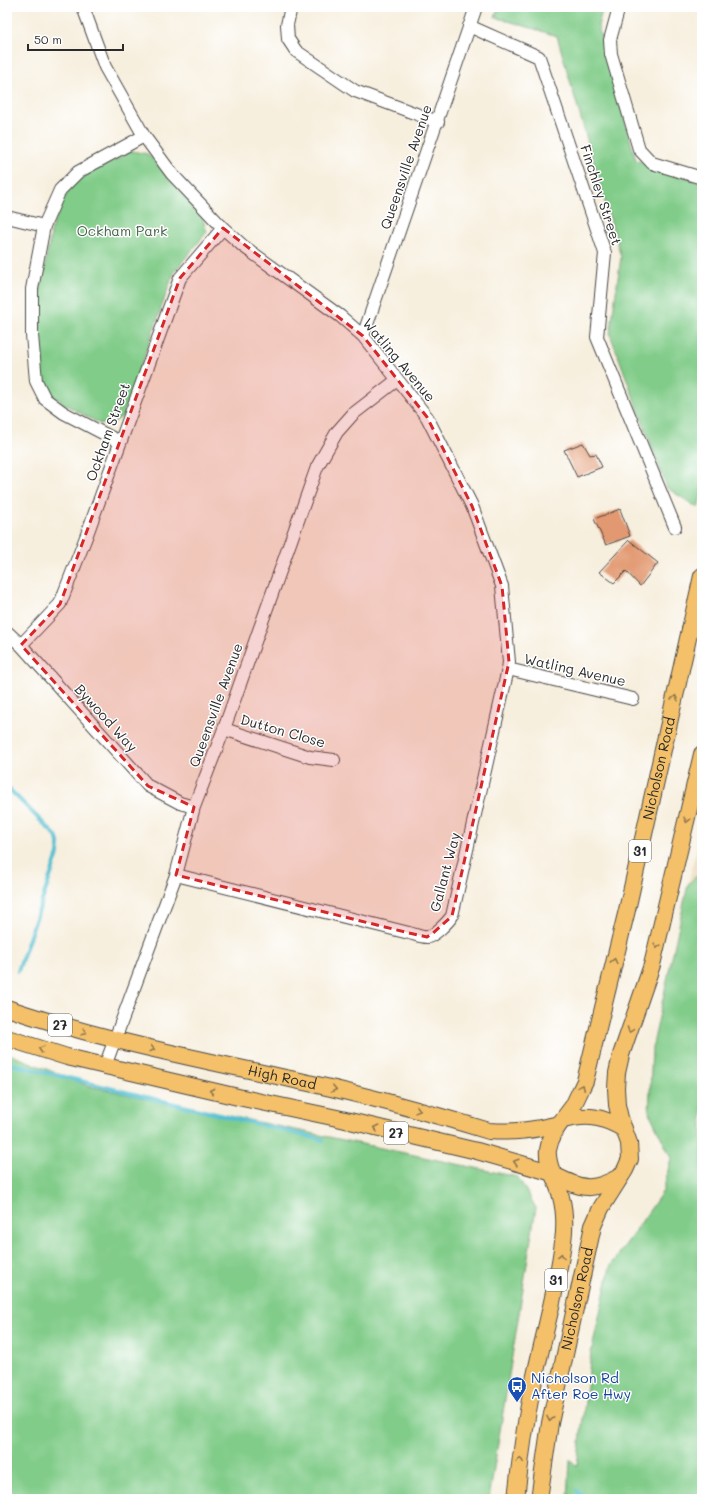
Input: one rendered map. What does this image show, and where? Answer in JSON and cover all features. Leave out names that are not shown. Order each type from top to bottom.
[{"type":"main road","name":"Nicholson Road","points":[[516,1499],[519,1465],[527,1413],[557,1275],[565,1225],[561,1196],[549,1161],[548,1152],[551,1138],[574,1104],[585,1081],[628,902],[702,576]]},
{"type":"main road","name":"Nicholson Road","points":[[539,1499],[550,1422],[588,1244],[593,1226],[601,1208],[622,1176],[630,1159],[629,1143],[617,1105],[616,1088],[618,1067],[652,965],[702,754]]},
{"type":"main road","name":"High Road","points":[[7,1008],[50,1023],[114,1040],[380,1100],[489,1130],[502,1132],[529,1131],[561,1122]]},
{"type":"main road","name":"High Road","points":[[7,1038],[67,1058],[336,1118],[483,1153],[554,1174]]},
{"type":"main road","points":[[561,1122],[587,1116],[609,1121],[624,1129]]},
{"type":"main road","points":[[554,1174],[567,1182],[583,1188],[598,1187],[622,1176]]},
{"type":"street","name":"Watling Avenue","points":[[83,7],[105,67],[144,136],[172,174],[223,228],[243,246],[340,316],[363,336],[396,380],[427,417],[472,506],[502,586],[509,662],[508,669],[633,699]]},
{"type":"street","points":[[291,7],[287,25],[288,39],[296,51],[355,91],[438,122]]},
{"type":"street","name":"Queensville Avenue","points":[[363,336],[438,122],[476,7]]},
{"type":"street","points":[[619,7],[610,40],[611,54],[640,150],[652,163],[702,178]]},
{"type":"street","name":"Finchley Street","points":[[469,26],[539,57],[605,253],[597,337],[675,527]]},
{"type":"street","points":[[120,442],[64,413],[44,399],[36,381],[32,335],[32,289],[44,226],[60,190],[78,172],[144,136]]},
{"type":"street","points":[[7,217],[44,226]]},
{"type":"street","name":"Ockham Street","points":[[21,645],[60,604],[180,278],[223,228]]},
{"type":"street","name":"Queensville Avenue","points":[[105,1066],[176,875],[194,807],[224,729],[317,467],[337,432],[353,414],[396,380]]},
{"type":"street","name":"Bywood Way","points":[[7,632],[21,645],[148,786],[180,803],[194,807]]},
{"type":"street","name":"Gallant Way","points":[[176,875],[409,934],[427,937],[433,934],[448,922],[452,916],[508,669]]},
{"type":"street","name":"Dutton Close","points":[[224,729],[310,757],[334,760]]},
{"type":"highlighted area","points":[[223,228],[363,336],[427,417],[472,506],[502,586],[509,662],[452,916],[427,937],[176,875],[194,807],[148,786],[21,645],[60,604],[180,278]]},
{"type":"shaded area","points":[[702,826],[702,871],[688,884]]},
{"type":"green space","points":[[499,7],[603,7],[598,26],[636,160],[702,183],[702,492],[698,508],[667,488],[610,334],[621,257],[557,36],[495,17]]},
{"type":"green space","name":"Ockham Park","points":[[132,151],[148,154],[202,216],[207,232],[174,272],[123,416],[111,424],[100,424],[66,405],[50,393],[41,377],[39,335],[40,292],[52,228],[65,194],[80,178]]},
{"type":"green space","points":[[702,871],[702,1499],[568,1499],[570,1459],[577,1466],[591,1353],[610,1267],[663,1191],[671,1158],[649,1112],[652,1049],[688,884]]},
{"type":"green space","points":[[7,1053],[88,1086],[518,1177],[536,1208],[489,1499],[7,1499]]},
{"type":"building","points":[[583,443],[590,455],[596,454],[602,467],[577,477],[564,450]]},
{"type":"building","points":[[620,509],[630,536],[606,545],[594,519]]},
{"type":"building","points":[[629,540],[658,563],[640,586],[626,571],[614,583],[599,572]]},
{"type":"waterway","points":[[7,787],[56,836],[59,845],[58,854],[18,971]]},
{"type":"waterway","points":[[7,1063],[323,1140]]},
{"type":"waterway","points":[[577,1491],[584,1499]]},
{"type":"place","name":"Nicholson Rd After Roe Hwy","points":[[517,1403]]}]
